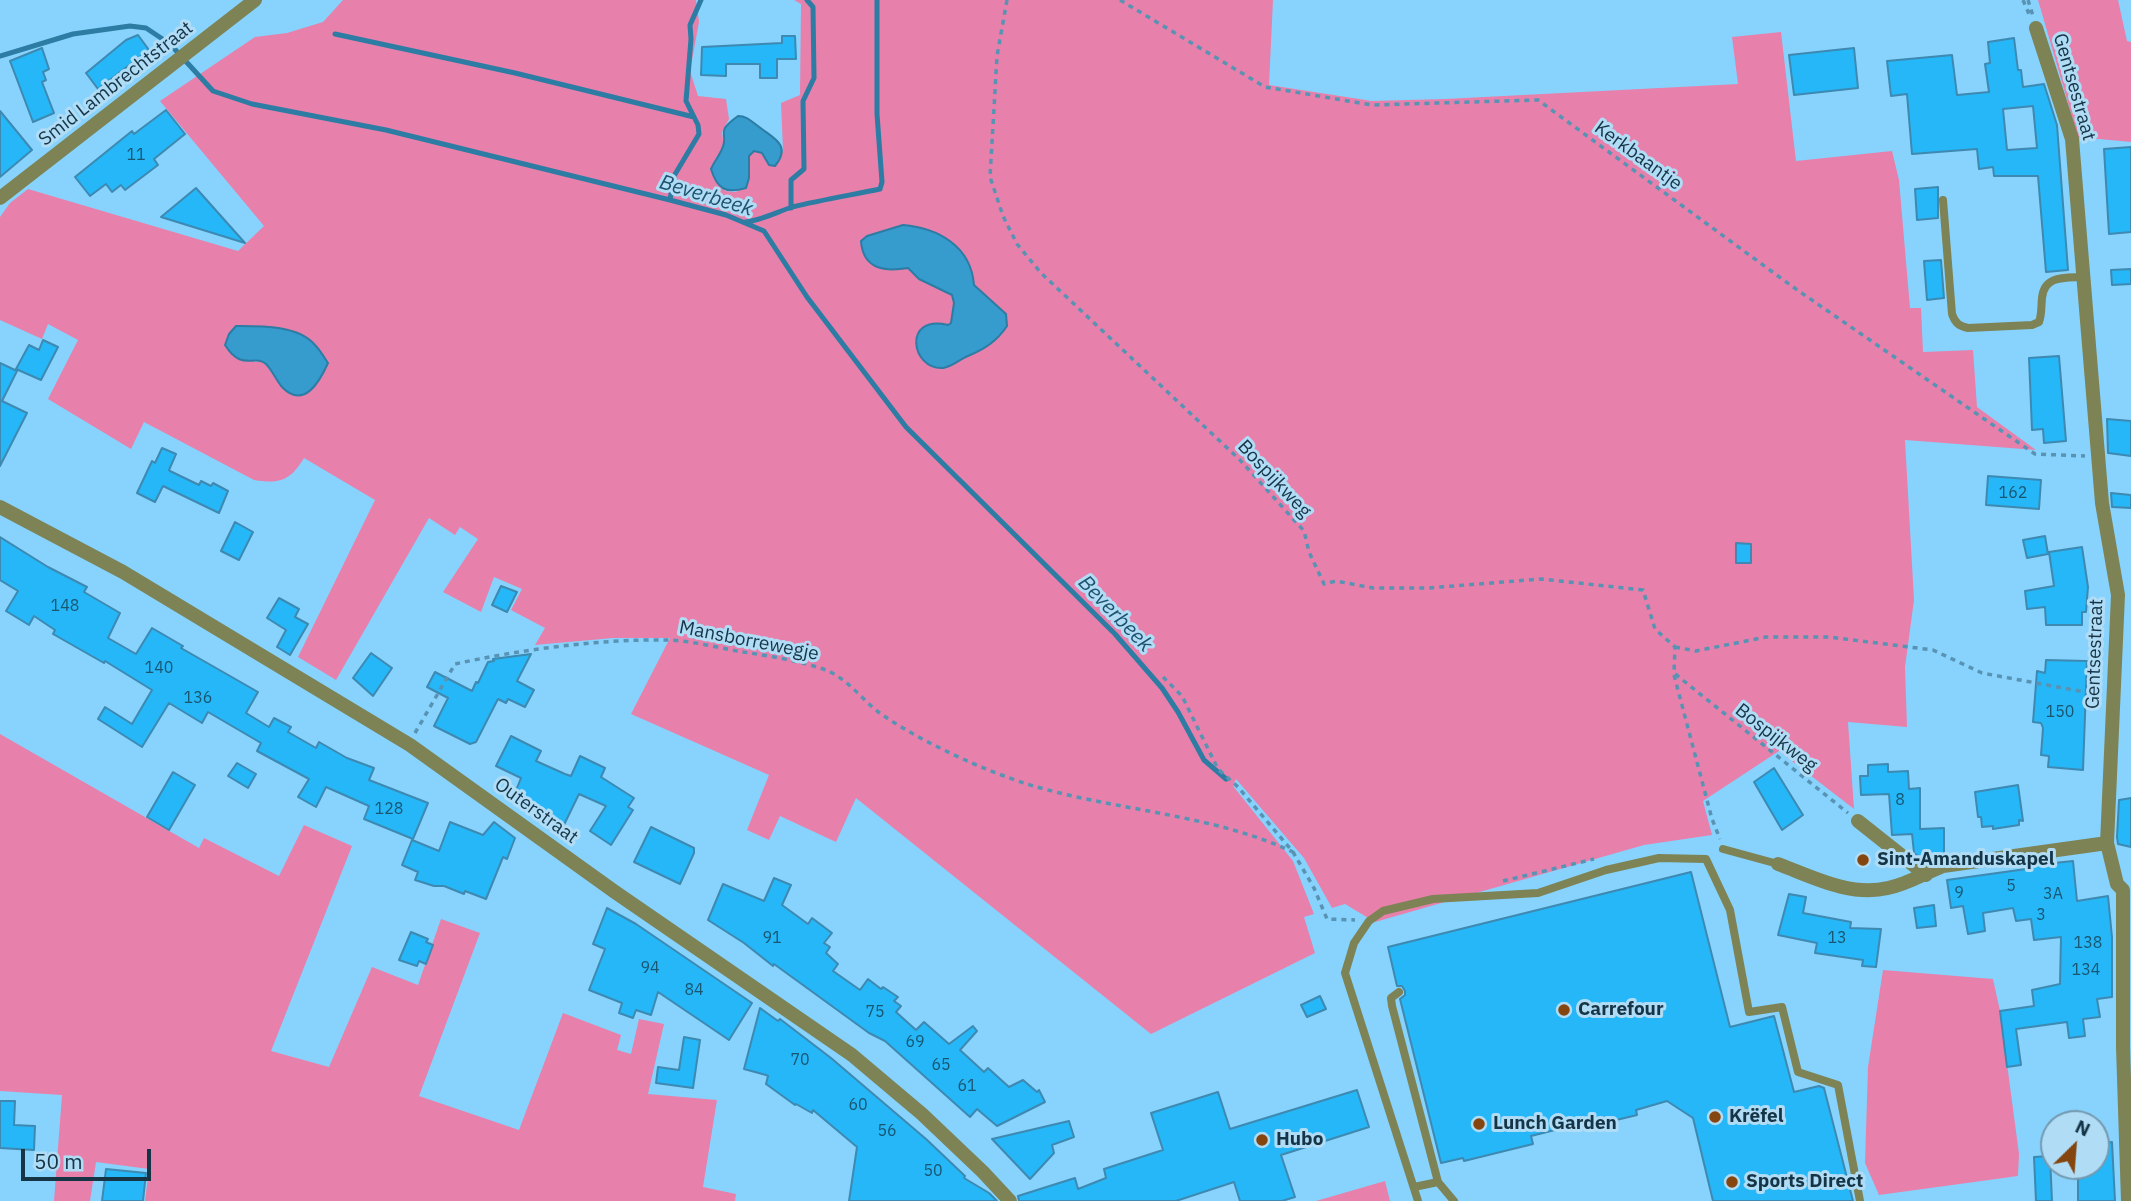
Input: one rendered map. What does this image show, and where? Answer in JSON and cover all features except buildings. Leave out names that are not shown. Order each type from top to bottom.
[{"type":"street","name":"Smid Lambrechtstraat","points":[[0,198],[255,0]]},
{"type":"street","name":"Gentsestraat","points":[[2036,28],[2072,139],[2097,457],[2118,595],[2107,843],[2117,884],[2127,891],[2123,1060],[2127,1201]]},
{"type":"street","name":"Outerstraat","points":[[0,507],[122,572],[410,745],[615,892],[852,1055],[922,1114],[1010,1201]]},
{"type":"street","points":[[1858,821],[1926,875]]},
{"type":"street","points":[[1778,864],[1848,890],[1863,891],[1888,888],[1943,866],[2107,843]]},
{"type":"lane","points":[[1943,200],[1952,314],[1961,326],[2032,325],[2039,322],[2044,288],[2049,282],[2056,278],[2083,277]]},
{"type":"lane","points":[[1723,849],[1778,864]]},
{"type":"lane","points":[[1418,1201],[1345,973],[1354,943],[1369,920],[1383,911],[1433,899],[1538,894],[1606,870],[1659,858],[1706,859],[1730,910],[1749,1012],[1782,1007],[1798,1072],[1838,1085],[1860,1201]]},
{"type":"lane","points":[[1399,992],[1391,998],[1392,1006],[1438,1182],[1454,1201]]},
{"type":"lane","points":[[1414,1187],[1438,1182]]},
{"type":"path","name":"Bospijkweg","points":[[1007,0],[997,57],[990,177],[1003,216],[1017,244],[1041,272],[1240,460],[1304,531],[1309,552],[1324,583],[1336,581],[1373,588],[1428,588],[1541,579],[1643,590],[1655,629],[1675,647]]},
{"type":"path","name":"Kerkbaantje","points":[[1120,0],[1265,88],[1372,105],[1538,100],[1793,287],[2035,454],[2097,457]]},
{"type":"path","points":[[1723,849],[1712,819],[1674,673],[1675,647],[1696,650],[1766,637],[1829,637],[1933,650],[1982,673],[2113,697]]},
{"type":"path","name":"Mansborrewegje","points":[[410,745],[428,708],[455,664],[579,645],[667,639],[771,656],[828,671],[860,693],[882,715],[945,750],[1027,783],[1228,829],[1293,852]]},
{"type":"path","name":"Bospijkweg","points":[[1674,673],[1858,821]]},
{"type":"path","points":[[1163,677],[1182,696],[1218,769],[1238,787],[1293,852],[1314,888],[1327,919],[1369,920]]},
{"type":"shaded area","points":[[343,0],[696,0],[699,22],[690,71],[698,96],[726,99],[729,119],[722,132],[724,147],[715,159],[725,191],[735,192],[746,188],[749,156],[754,151],[762,152],[769,165],[778,162],[783,150],[781,103],[800,95],[801,4],[794,0],[1273,0],[1269,85],[1372,101],[1738,84],[1732,37],[1781,32],[1796,161],[1892,151],[1899,180],[1910,308],[1921,308],[1923,352],[1973,350],[1977,407],[2036,450],[1905,440],[1914,600],[1905,667],[1907,727],[1848,722],[1854,809],[1779,751],[1703,801],[1712,835],[1644,845],[1375,922],[1345,904],[1332,908],[1304,858],[1236,779],[1233,786],[1293,861],[1314,914],[1304,917],[1315,953],[1151,1034],[856,798],[836,842],[780,816],[769,840],[747,830],[769,775],[631,714],[670,638],[613,638],[535,645],[545,628],[511,610],[522,589],[494,577],[481,612],[443,592],[478,539],[460,527],[455,535],[429,518],[336,680],[298,657],[375,500],[304,458],[294,472],[284,479],[254,480],[144,422],[131,449],[48,399],[78,340],[48,324],[42,339],[0,320],[0,217],[10,203],[28,189],[238,251],[264,226],[160,101],[255,37],[287,33],[323,22]],"holes":[[[236,326],[285,329],[328,363],[322,377],[283,389],[266,365],[260,361],[255,362]]]},
{"type":"shaded area","points":[[2038,0],[2118,0],[2127,41],[2131,42],[2131,142],[2078,137]]},
{"type":"shaded area","points":[[0,734],[199,848],[204,838],[279,876],[304,825],[352,846],[271,1051],[329,1067],[372,967],[418,985],[441,919],[480,933],[419,1096],[519,1130],[563,1013],[621,1035],[617,1050],[631,1054],[639,1019],[664,1024],[648,1094],[717,1100],[703,1187],[736,1194],[735,1201],[145,1201],[149,1169],[96,1162],[90,1201],[54,1201],[62,1095],[0,1091]]},
{"type":"shaded area","points":[[1883,970],[1993,979],[2000,1011],[2019,1154],[2018,1176],[1879,1195],[1865,1163],[1868,1067]]},
{"type":"shaded area","points":[[1385,1181],[1390,1201],[1316,1201]]},
{"type":"water","points":[[738,116],[749,119],[774,138],[782,152],[775,166],[769,165],[762,153],[754,151],[749,156],[746,188],[728,190],[719,185],[711,169],[721,152],[726,126]]},
{"type":"water","points":[[903,225],[928,230],[950,242],[967,260],[974,285],[1006,314],[1007,326],[995,340],[953,365],[943,368],[932,366],[924,361],[916,343],[923,327],[951,323],[954,303],[952,295],[919,279],[908,268],[883,269],[870,263],[863,250],[861,241],[867,236]]},
{"type":"water","points":[[236,326],[278,328],[308,338],[328,363],[321,378],[304,394],[290,393],[282,387],[266,364],[261,361],[242,360],[231,353],[225,345]]},
{"type":"waterway","points":[[670,200],[674,176],[699,134],[698,125],[686,101],[690,25],[701,0]]},
{"type":"waterway","points":[[791,208],[791,180],[804,169],[803,101],[814,78],[813,7],[807,0]]},
{"type":"waterway","points":[[745,222],[792,207],[880,189],[882,182],[877,114],[877,0]]},
{"type":"waterway","name":"Beverbeek","points":[[0,56],[73,34],[130,26],[146,28],[170,44],[213,91],[252,104],[386,130],[670,200],[726,215],[764,231],[807,297],[906,427],[1115,634],[1162,688],[1204,760],[1226,779]]},
{"type":"waterway","points":[[335,34],[515,73],[694,117]]},
{"type":"place","name":"Sint-Amanduskapel","points":[[1863,860]]},
{"type":"place","name":"Carrefour","points":[[1564,1010]]},
{"type":"place","name":"Krëfel","points":[[1715,1117]]},
{"type":"place","name":"Lunch Garden","points":[[1479,1124]]},
{"type":"place","name":"Hubo","points":[[1262,1140]]},
{"type":"place","name":"Sports Direct","points":[[1732,1182]]}]
